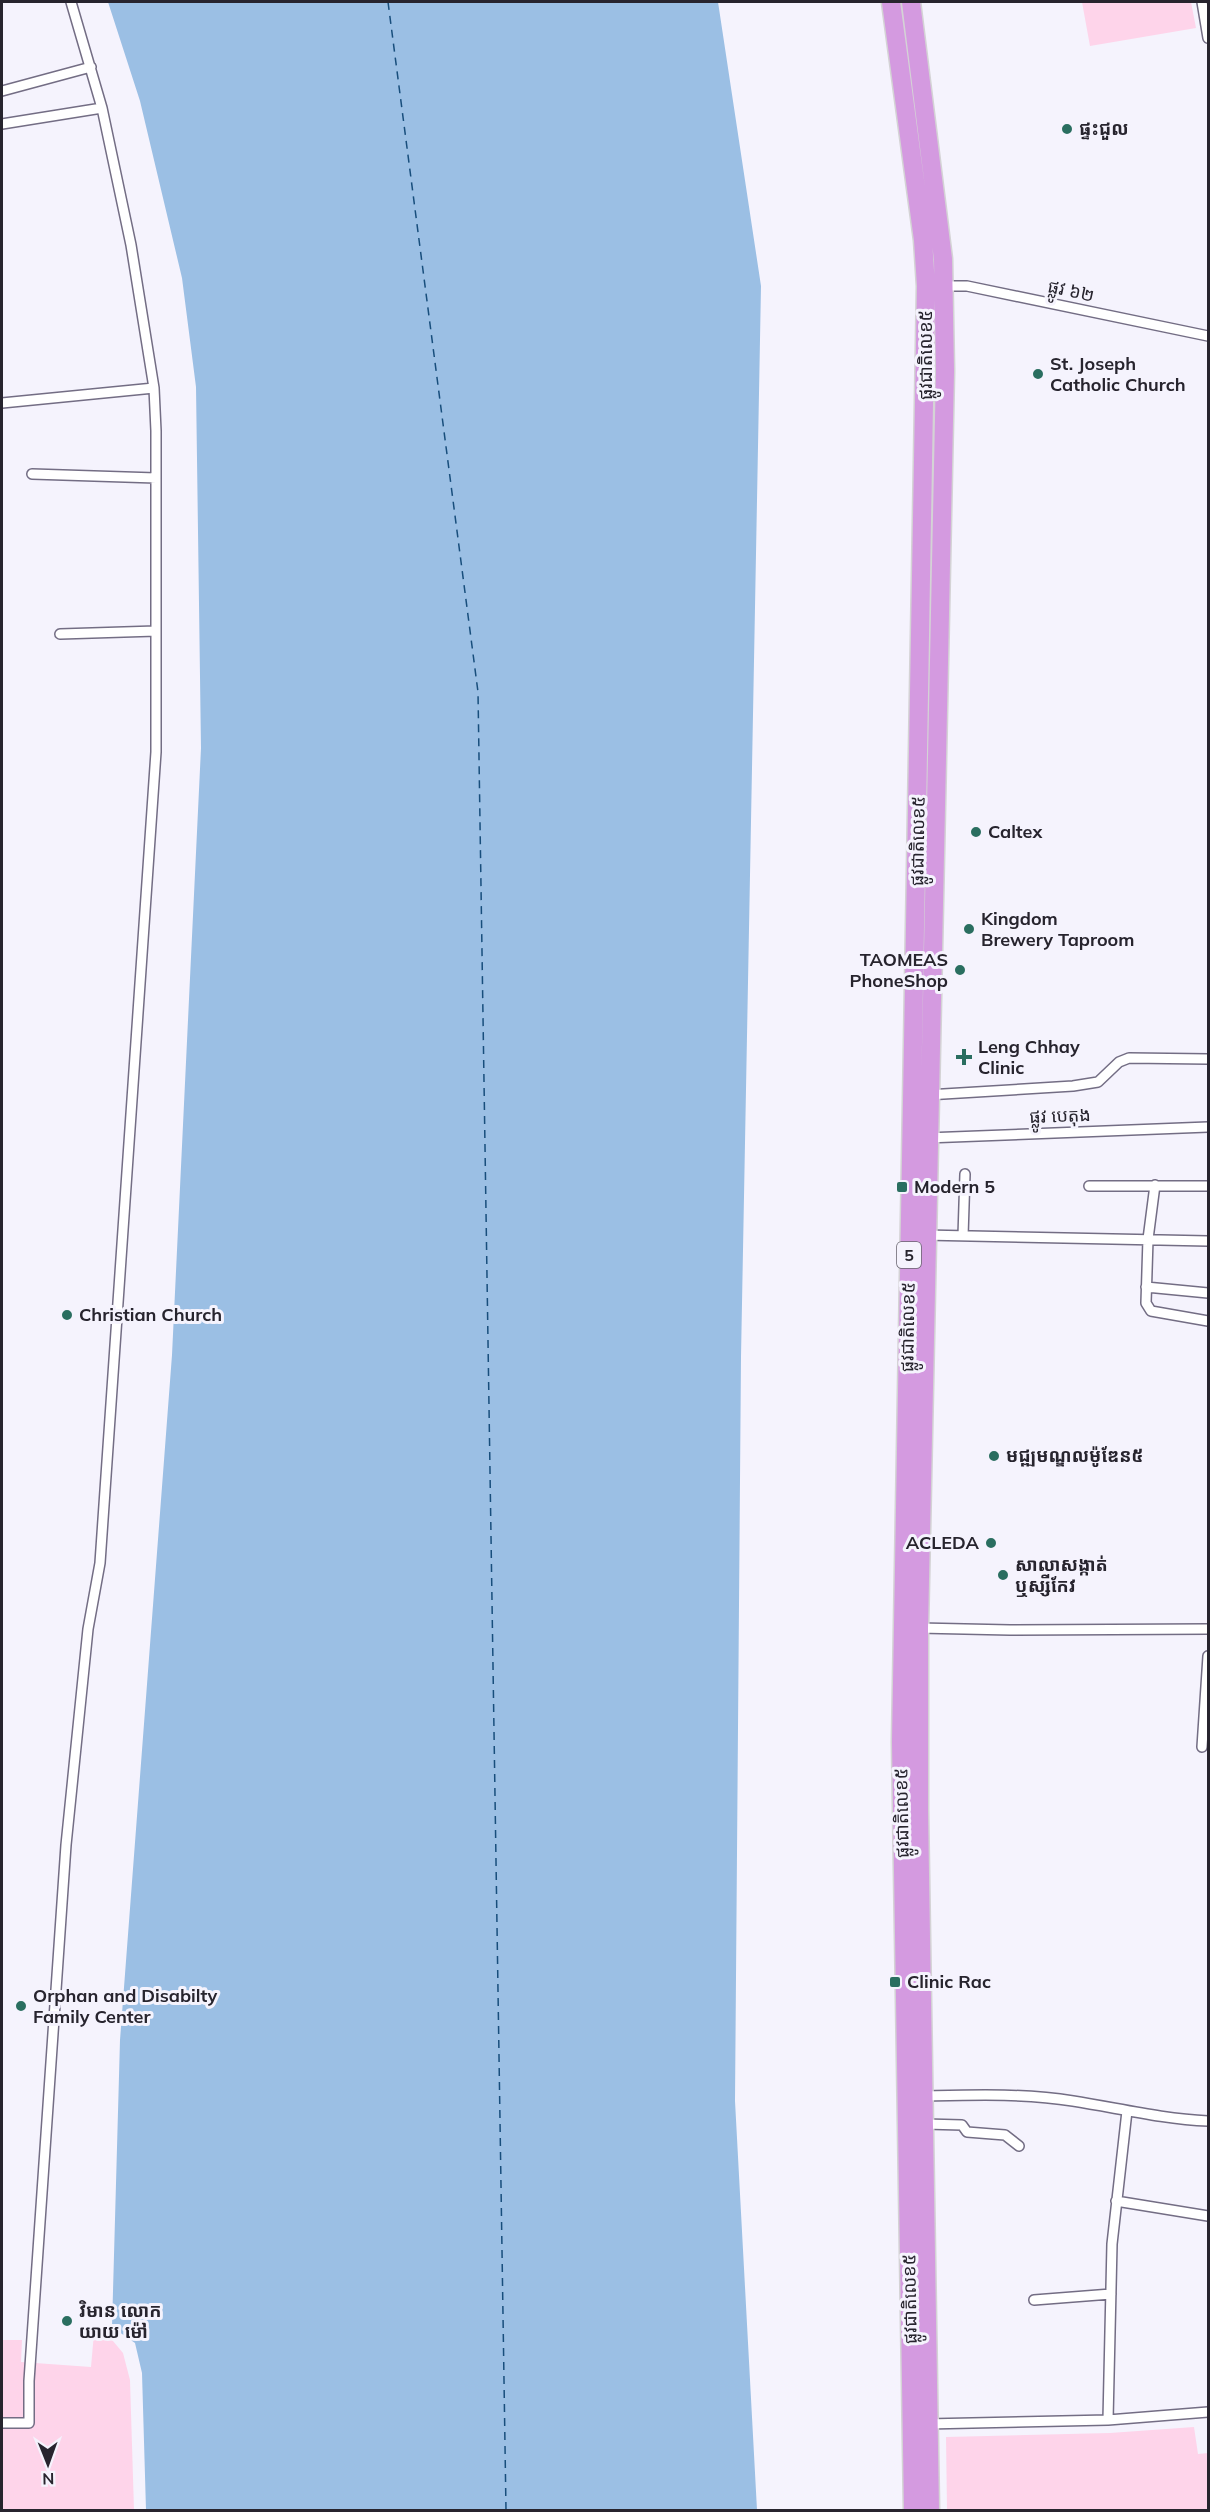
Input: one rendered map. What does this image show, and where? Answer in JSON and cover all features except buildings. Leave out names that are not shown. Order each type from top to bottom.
[{"type":"highway","name":"ផ្លូវជាតិលេខ៥","points":[[891,2],[923,240],[926,286],[922,1094]]},
{"type":"highway","name":"ផ្លូវជាតិលេខ៥","points":[[911,2],[945,286],[945,371],[901,1743],[916,2096],[925,2124],[920,2424],[913,2511]]},
{"type":"highway","name":"ផ្លូវជាតិលេខ៥","points":[[918,1235],[919,1628],[916,2096],[920,2424],[930,2511]]},
{"type":"street","points":[[2,2423],[29,2423],[29,2381],[66,1845],[88,1629],[100,1563],[128,1190],[156,752],[154,388],[139,288],[102,108],[71,2]]},
{"type":"street","points":[[1202,2],[1209,38]]},
{"type":"street","points":[[2,91],[91,67]]},
{"type":"street","points":[[2,124],[102,108]]},
{"type":"street","name":"ផ្លូវ ៦២","points":[[926,286],[967,286],[1209,336]]},
{"type":"street","points":[[2,403],[154,388]]},
{"type":"street","points":[[32,474],[156,478]]},
{"type":"street","points":[[60,634],[156,631]]},
{"type":"street","points":[[922,1094],[1073,1086],[1098,1082],[1114,1066],[1129,1058],[1209,1059]]},
{"type":"street","name":"ផ្លូវ បេតុង","points":[[921,1137],[1209,1127]]},
{"type":"street","points":[[963,1236],[965,1174]]},
{"type":"street","points":[[1155,1185],[1148,1239],[1146,1303],[1151,1311],[1209,1321]]},
{"type":"street","points":[[1089,1186],[1209,1186]]},
{"type":"street","points":[[918,1235],[1209,1241]]},
{"type":"street","points":[[1146,1287],[1209,1293]]},
{"type":"street","points":[[919,1628],[1209,1629]]},
{"type":"street","points":[[1202,1747],[1209,1656]]},
{"type":"street","points":[[916,2096],[1030,2097],[1073,2101],[1184,2120],[1209,2121]]},
{"type":"street","points":[[1108,2420],[1116,2201],[1127,2111]]},
{"type":"street","points":[[925,2124],[956,2124],[962,2125],[967,2132],[1005,2135],[1019,2146]]},
{"type":"street","points":[[1116,2201],[1209,2216]]},
{"type":"street","points":[[1034,2300],[1111,2294]]},
{"type":"street","points":[[920,2424],[1108,2420],[1209,2412]]},
{"type":"shaded area","points":[[1082,2],[1191,2],[1196,28],[1090,46]]},
{"type":"shaded area","points":[[94,2333],[108,2335],[123,2353],[130,2380],[134,2510],[2,2510],[2,2340],[22,2340],[21,2362],[91,2367]]},
{"type":"shaded area","points":[[1194,2427],[1198,2454],[1208,2453],[1208,2510],[947,2510],[946,2437],[1110,2433]]},
{"type":"water","points":[[108,2],[718,2],[761,286],[741,1357],[735,2101],[757,2510],[146,2510],[142,2373],[135,2343],[112,2327],[120,2040],[172,1355],[201,748],[196,387],[182,278],[140,101]]},
{"type":"ferry route","points":[[388,2],[478,692],[506,2510]]},
{"type":"place","name":"ផ្ទះជួល","points":[[1067,129]]},
{"type":"place","name":"St. Joseph Catholic Church","points":[[1038,374]]},
{"type":"place","name":"Caltex","points":[[976,832]]},
{"type":"place","name":"Kingdom Brewery Taproom","points":[[969,929]]},
{"type":"place","name":"TAOMEAS PhoneShop","points":[[960,970]]},
{"type":"place","name":"Leng Chhay Clinic","points":[[964,1057]]},
{"type":"place","name":"Modern 5","points":[[902,1187]]},
{"type":"place","name":"Christian Church","points":[[67,1315]]},
{"type":"place","name":"មជ្ឍមណ្ឌលម៉ូឌែន៥","points":[[994,1456]]},
{"type":"place","name":"ACLEDA","points":[[991,1543]]},
{"type":"place","name":"សាលាសង្កាត់ ឬស្សីកែវ","points":[[1003,1575]]},
{"type":"place","name":"Clinic Rac","points":[[895,1982]]},
{"type":"place","name":"Orphan and Disabilty Family Center","points":[[21,2006]]},
{"type":"place","name":"វិមាន លោក យាយ ម៉ៅ","points":[[67,2321]]}]
